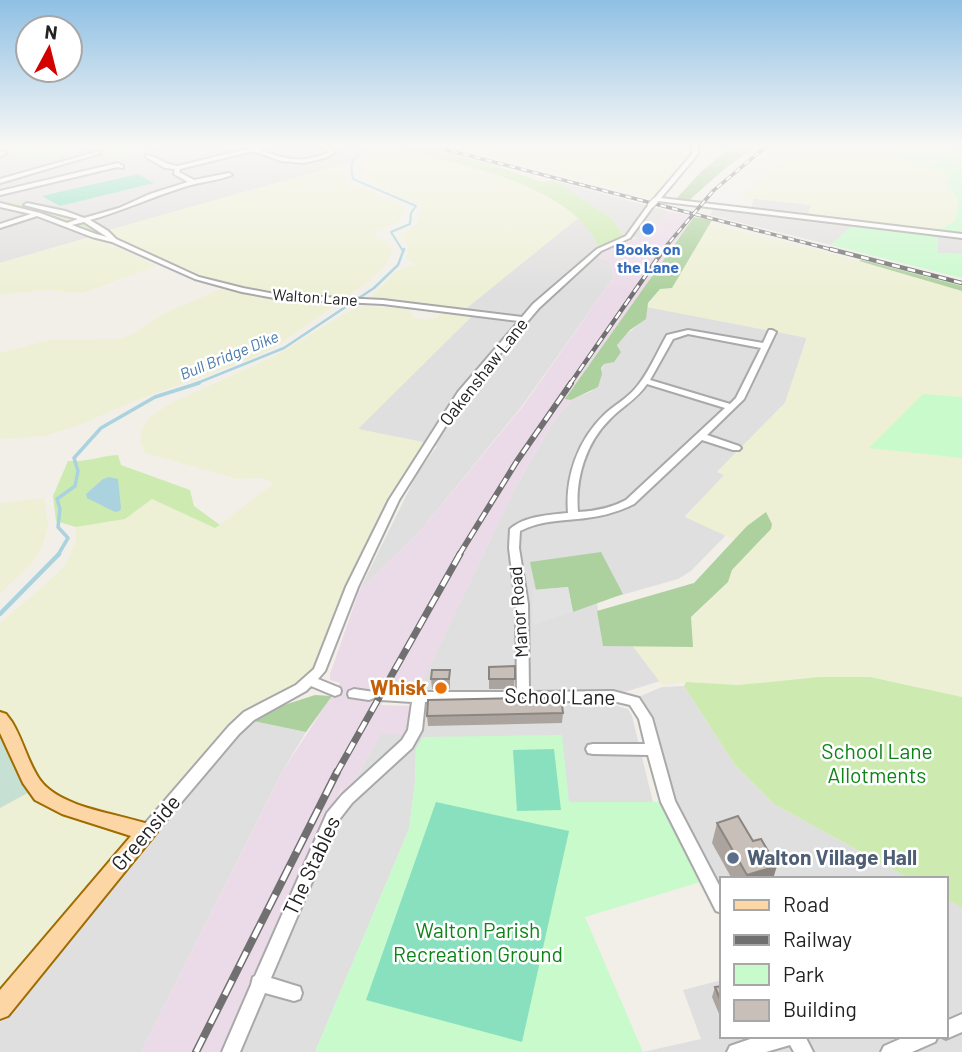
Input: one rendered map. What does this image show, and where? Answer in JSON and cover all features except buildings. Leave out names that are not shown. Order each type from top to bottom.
[{"type":"main road","points":[[0,719],[10,732],[35,789],[59,804],[147,832]]},
{"type":"main road","name":"Greenside","points":[[0,1008],[147,832]]},
{"type":"street","points":[[69,224],[121,209],[155,194]]},
{"type":"street","name":"Oakenshaw Lane","points":[[310,681],[323,663],[352,587],[405,480],[461,394],[525,320],[593,256],[628,237],[662,194]]},
{"type":"street","points":[[655,202],[962,236]]},
{"type":"street","name":"Walton Lane","points":[[0,203],[51,209],[84,219],[106,231],[114,240]]},
{"type":"street","name":"Walton Lane","points":[[0,203],[69,224],[94,236],[114,240],[173,269],[242,290],[290,298],[351,299],[525,320]]},
{"type":"street","points":[[0,226],[51,209]]},
{"type":"street","points":[[765,345],[688,332],[675,334],[634,395],[605,419],[579,461],[570,499],[573,516],[610,513],[621,508],[732,407],[745,393],[772,332]]},
{"type":"street","points":[[644,381],[732,407]]},
{"type":"street","points":[[700,436],[736,448]]},
{"type":"street","name":"Manor Road","points":[[523,696],[522,604],[514,528],[528,523],[573,516]]},
{"type":"street","points":[[310,681],[335,691]]},
{"type":"street","name":"Greenside","points":[[147,832],[241,723],[310,681]]},
{"type":"street","points":[[354,694],[369,695]]},
{"type":"street","name":"School Lane","points":[[386,696],[627,698],[643,711],[668,802],[720,902]]},
{"type":"street","name":"The Stables","points":[[231,1052],[332,817],[381,760],[412,737],[419,698]]},
{"type":"street","points":[[601,752],[653,750]]},
{"type":"street","points":[[259,983],[294,993]]},
{"type":"street","points":[[736,1052],[786,1038]]},
{"type":"street","points":[[890,1052],[924,1038]]},
{"type":"shaded area","points":[[0,194],[237,194],[106,231],[0,201]]},
{"type":"shaded area","points":[[573,194],[604,194],[668,211],[654,231],[639,238],[624,236],[611,218]]},
{"type":"shaded area","points":[[754,198],[812,205],[809,213],[855,220],[855,223],[831,245],[710,215],[715,206],[751,209]]},
{"type":"shaded area","points":[[0,205],[38,214],[94,236],[0,263]]},
{"type":"shaded area","points":[[668,211],[694,217],[566,398],[571,400],[552,423],[514,490],[423,681],[395,680],[381,705],[412,706],[403,735],[381,734],[349,790],[342,788],[269,947],[226,1052],[141,1052],[282,772],[340,683],[330,680],[330,674],[359,591],[420,531],[523,406],[614,277],[609,260],[597,258],[603,252],[654,231]]},
{"type":"shaded area","points":[[578,218],[593,233],[603,252],[598,258],[609,260],[614,277],[522,406],[420,531],[359,591],[417,474],[437,446],[357,429],[472,316],[459,314]]},
{"type":"shaded area","points":[[938,230],[962,234],[962,254],[938,253]]},
{"type":"shaded area","points":[[647,307],[807,337],[785,403],[717,472],[725,475],[685,516],[726,535],[691,571],[678,579],[597,602],[603,645],[632,645],[660,681],[625,692],[388,693],[395,680],[423,680],[514,490],[552,423],[571,400],[592,391],[604,364],[621,352],[617,344],[645,319]]},
{"type":"shaded area","points":[[568,587],[573,612],[533,625],[532,590]]},
{"type":"shaded area","points":[[684,686],[735,765],[774,804],[906,877],[720,877],[720,888],[674,799],[646,706],[638,697],[662,687]]},
{"type":"shaded area","points":[[564,700],[565,705],[614,705],[628,709],[653,802],[569,802],[416,748],[409,829],[315,1052],[226,1052],[269,947],[343,788],[350,789],[381,733],[412,706],[431,703]]},
{"type":"shaded area","points":[[253,721],[306,732],[282,772],[141,1052],[0,1052],[0,1020],[53,952],[237,734]]},
{"type":"shaded area","points":[[948,900],[962,908],[962,1052],[809,1052],[801,1038],[948,1038]]},
{"type":"shaded area","points":[[720,981],[720,1038],[796,1038],[804,1052],[643,1052],[701,1039],[683,990]]},
{"type":"green space","points":[[50,194],[109,194],[60,206],[42,196]]},
{"type":"green space","points":[[237,194],[377,194],[405,209],[399,221],[375,232],[376,236],[388,243],[393,250],[385,266],[369,281],[280,344],[253,358],[134,401],[77,426],[44,436],[0,439],[0,353],[48,340],[119,339],[133,334],[161,315],[218,290],[239,290],[197,278],[114,240],[106,231]]},
{"type":"green space","points":[[396,194],[542,194],[561,204],[578,218],[463,311],[367,301],[395,272],[416,264],[407,260],[408,244],[400,236],[415,225],[422,207]]},
{"type":"green space","points":[[541,194],[575,194],[611,218],[624,236],[599,247],[583,224],[561,205]]},
{"type":"green space","points":[[638,194],[656,194],[653,198]]},
{"type":"green space","points":[[680,194],[696,194],[687,202],[675,200]]},
{"type":"green space","points":[[743,194],[954,194],[959,200],[955,222],[939,230],[808,213],[811,205],[740,197]]},
{"type":"green space","points":[[954,194],[962,194],[962,234],[939,230],[955,221],[959,201]]},
{"type":"green space","points":[[0,201],[60,212],[87,223],[114,240],[0,205]]},
{"type":"green space","points":[[694,217],[712,220],[672,288],[660,289],[648,303],[646,319],[630,330],[617,345],[621,352],[614,362],[604,364],[601,368],[598,387],[571,400],[565,399]]},
{"type":"green space","points":[[855,223],[938,234],[938,253],[962,254],[962,278],[831,245]]},
{"type":"green space","points":[[710,224],[826,252],[962,291],[962,697],[870,677],[819,677],[738,685],[686,682],[662,685],[632,645],[692,647],[691,618],[728,583],[732,570],[771,529],[747,526],[735,540],[685,517],[724,475],[717,472],[785,403],[807,338],[647,307],[660,289],[672,288]]},
{"type":"green space","points":[[94,236],[156,266],[83,293],[50,290],[0,294],[0,263]]},
{"type":"green space","points":[[859,261],[962,286],[962,291]]},
{"type":"green space","points":[[362,306],[406,309],[414,318],[423,319],[444,313],[472,316],[358,429],[423,442],[319,671],[249,717],[0,1008],[0,623],[56,575],[67,562],[76,540],[76,527],[125,519],[152,499],[216,528],[274,483],[262,478],[238,479],[145,453],[140,440],[142,428],[151,416],[173,402],[273,357]]},
{"type":"green space","points":[[923,394],[962,397],[962,458],[869,448]]},
{"type":"green space","points":[[118,455],[121,465],[190,490],[194,506],[220,525],[215,528],[152,499],[125,519],[76,527],[56,521],[53,496],[68,461]]},
{"type":"green space","points":[[44,498],[48,526],[43,544],[31,564],[0,594],[0,503]]},
{"type":"green space","points":[[766,512],[772,524],[771,529],[732,570],[728,582],[691,617],[693,647],[603,646],[597,611],[694,583],[747,526]]},
{"type":"green space","points":[[601,552],[623,594],[573,612],[568,587],[536,590],[530,562]]},
{"type":"green space","name":"School Lane Allotments","points":[[819,677],[870,677],[962,697],[962,908],[948,900],[948,877],[906,877],[774,804],[735,765],[684,686],[686,682],[738,685]]},
{"type":"green space","points":[[315,695],[332,696],[306,732],[253,721],[284,705]]},
{"type":"green space","points":[[0,719],[35,789],[0,808]]},
{"type":"green space","name":"Walton Parish Recreation Ground","points":[[562,735],[569,802],[668,802],[707,880],[585,917],[643,1052],[315,1052],[409,829],[416,748],[423,737]]},
{"type":"green space","points":[[554,749],[561,810],[517,811],[513,750]]},
{"type":"green space","points":[[436,802],[569,831],[522,1042],[366,1000]]},
{"type":"water","points":[[109,477],[118,479],[120,511],[115,512],[87,498],[86,494]]},
{"type":"waterway","name":"Bull Bridge Dike","points":[[388,194],[416,206],[411,213],[410,224],[391,232],[403,251]]},
{"type":"waterway","name":"Bull Bridge Dike","points":[[195,384],[284,348],[374,288],[398,265],[404,249]]},
{"type":"waterway","name":"Bull Bridge Dike","points":[[58,555],[68,538],[58,527],[60,509],[57,499],[75,486],[78,471],[74,458],[101,428],[155,397],[199,383]]},
{"type":"waterway","name":"Bull Bridge Dike","points":[[0,614],[59,554]]},
{"type":"railway","points":[[617,194],[694,214]]},
{"type":"railway","points":[[694,214],[710,194]]},
{"type":"railway","points":[[662,251],[694,214]]},
{"type":"railway","points":[[694,214],[837,251]]},
{"type":"railway","points":[[570,384],[664,249]]},
{"type":"railway","points":[[830,249],[962,283]]},
{"type":"railway","points":[[459,555],[517,461],[571,383]]},
{"type":"railway","points":[[336,774],[460,554]]},
{"type":"railway","points":[[196,1052],[337,772]]},
{"type":"place","name":"Books on the Lane","points":[[648,229]]},
{"type":"place","name":"Whisk","points":[[441,688]]},
{"type":"place","name":"Walton Village Hall","points":[[733,858]]}]
